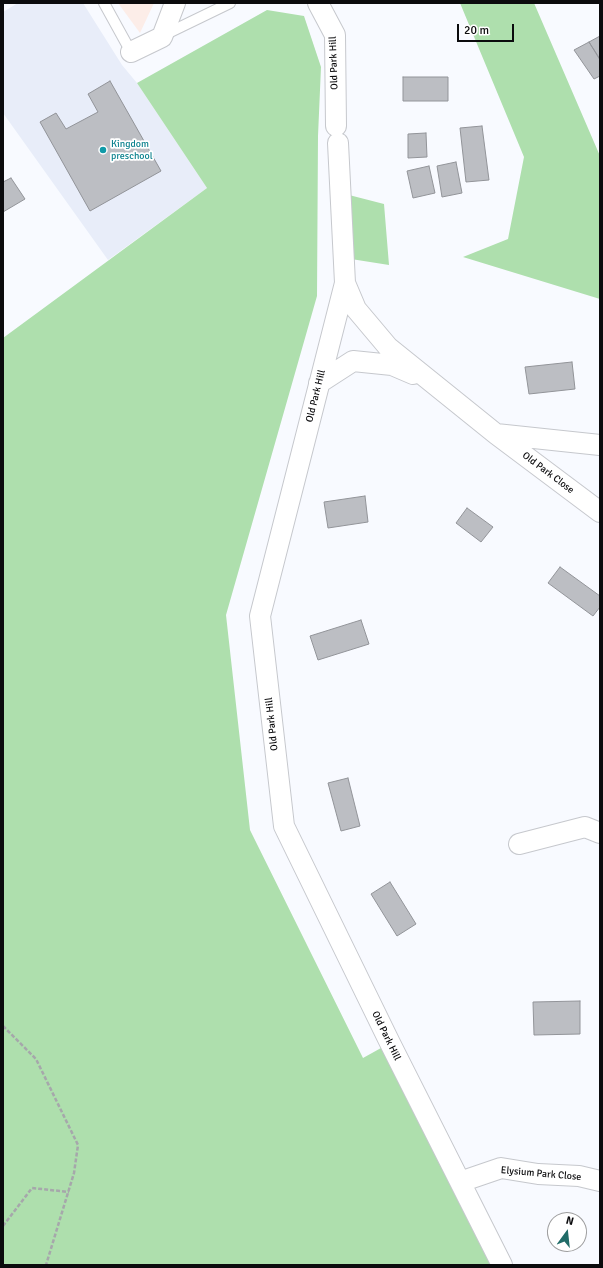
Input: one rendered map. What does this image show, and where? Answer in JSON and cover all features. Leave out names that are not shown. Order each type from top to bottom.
[{"type":"street","points":[[131,52],[162,37],[175,3]]},
{"type":"street","name":"Old Park Hill","points":[[318,3],[335,34],[337,135],[345,283],[260,616],[284,826],[502,1265]]},
{"type":"street","name":"Old Park Close","points":[[345,283],[356,310],[388,348],[496,434],[600,512]]},
{"type":"street","points":[[320,383],[353,361],[392,365],[428,380]]},
{"type":"street","points":[[496,434],[600,445]]},
{"type":"street","points":[[519,844],[585,826],[600,833]]},
{"type":"street","name":"Elysium Park Close","points":[[460,1182],[501,1168],[538,1174],[579,1176],[600,1181]]},
{"type":"lane","points":[[104,3],[131,52]]},
{"type":"lane","points":[[162,37],[230,3]]},
{"type":"path","points":[[3,1026],[36,1059],[78,1145],[74,1173],[69,1192],[46,1265]]},
{"type":"path","points":[[3,1226],[32,1188],[69,1192]]},
{"type":"shaded area","points":[[18,3],[83,3],[122,65],[137,83],[207,188],[108,260],[3,113],[3,12]]},
{"type":"shaded area","points":[[118,3],[154,3],[140,33]]},
{"type":"green space","points":[[460,3],[534,3],[600,156],[600,299],[463,257],[508,239],[524,157]]},
{"type":"green space","points":[[267,10],[304,16],[321,67],[318,136],[317,296],[226,615],[250,830],[363,1058],[390,1043],[502,1265],[3,1265],[3,338],[207,188],[137,83]]},
{"type":"green space","points":[[349,195],[384,204],[389,265],[351,259]]},
{"type":"building","points":[[600,36],[600,59],[589,42]]},
{"type":"building","points":[[589,42],[600,60],[600,76],[594,79],[574,50]]},
{"type":"building","points":[[403,77],[448,77],[448,101],[403,101]]},
{"type":"building","name":"Kingdom preschool","points":[[110,81],[161,171],[90,211],[40,122],[56,113],[66,129],[98,112],[88,94]]},
{"type":"building","points":[[482,126],[489,180],[466,182],[460,128]]},
{"type":"building","points":[[426,133],[427,157],[408,158],[408,134]]},
{"type":"building","points":[[456,162],[462,193],[442,197],[437,166]]},
{"type":"building","points":[[429,166],[435,193],[413,198],[407,171]]},
{"type":"building","points":[[11,178],[25,199],[3,212],[3,182]]},
{"type":"building","points":[[572,362],[575,389],[529,394],[525,367]]},
{"type":"building","points":[[365,496],[368,522],[328,528],[324,502]]},
{"type":"building","points":[[467,508],[493,527],[481,542],[456,523]]},
{"type":"building","points":[[560,567],[600,596],[600,607],[593,616],[548,583]]},
{"type":"building","points":[[361,620],[369,644],[318,660],[310,636]]},
{"type":"building","points":[[348,778],[360,826],[341,831],[328,783]]},
{"type":"building","points":[[390,882],[416,924],[397,936],[371,894]]},
{"type":"building","points":[[580,1001],[580,1034],[534,1035],[533,1002]]},
{"type":"place","name":"Kingdom preschool","points":[[103,150]]}]
